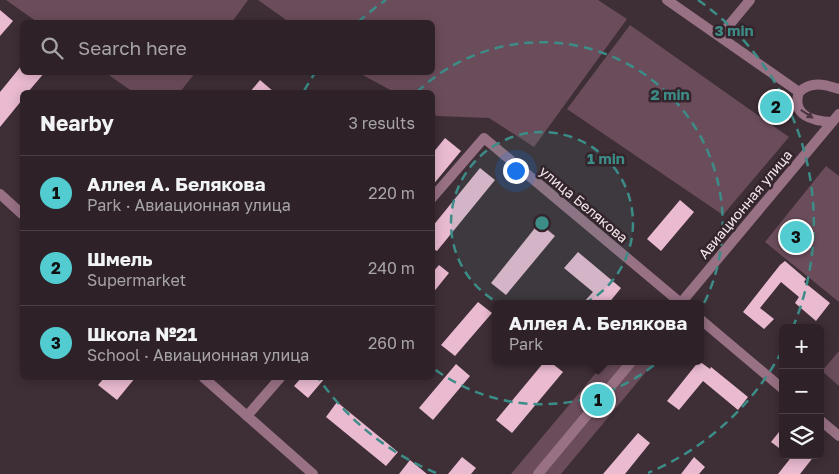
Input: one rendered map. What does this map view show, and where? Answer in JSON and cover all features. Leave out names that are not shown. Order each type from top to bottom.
[{"type":"street","points":[[668,0],[799,92],[814,84],[839,88]]},
{"type":"street","points":[[720,36],[750,0]]},
{"type":"street","name":"Авиационная улица","points":[[799,92],[797,102],[800,111],[804,115],[817,120],[836,118]]},
{"type":"street","name":"Авиационная улица","points":[[684,300],[836,118]]},
{"type":"street","name":"улица Белякова","points":[[435,195],[484,138],[677,300]]},
{"type":"street","points":[[0,194],[20,212]]},
{"type":"street","points":[[704,323],[779,386]]},
{"type":"street","points":[[538,474],[629,365]]},
{"type":"street","points":[[206,380],[313,474]]},
{"type":"street","points":[[247,416],[278,380]]},
{"type":"street","points":[[824,423],[839,436]]},
{"type":"shaded area","points":[[6,0],[248,0],[233,20],[34,20]]},
{"type":"shaded area","points":[[258,0],[598,0],[627,19],[534,147],[489,118],[435,115],[435,90],[390,90],[363,75],[435,75],[435,20],[286,20]]},
{"type":"shaded area","points":[[630,25],[789,137],[723,215],[567,109]]},
{"type":"shaded area","points":[[109,75],[193,75],[182,90],[130,90]]},
{"type":"shaded area","points":[[826,166],[839,176],[839,302],[765,242]]},
{"type":"shaded area","points":[[839,351],[839,386],[824,373],[824,369]]},
{"type":"shaded area","points":[[603,365],[652,365],[561,474],[511,474]]},
{"type":"building","points":[[0,10],[13,21],[0,36]]},
{"type":"building","points":[[20,67],[20,75],[42,75],[30,90],[20,90],[20,102],[0,127],[0,92]]},
{"type":"building","points":[[260,80],[272,90],[252,90]]},
{"type":"building","points":[[781,99],[784,111],[771,114],[768,103]]},
{"type":"building","points":[[445,138],[461,151],[435,182],[435,150]]},
{"type":"building","points":[[480,168],[495,180],[437,251],[435,250],[435,223]]},
{"type":"building","points":[[680,200],[694,212],[661,251],[647,239]]},
{"type":"building","points":[[539,223],[555,236],[506,295],[491,283]]},
{"type":"building","points":[[578,252],[621,288],[611,300],[586,300],[593,292],[564,268]]},
{"type":"building","points":[[785,261],[806,279],[804,282],[830,303],[816,321],[795,303],[799,297],[781,282],[760,308],[774,319],[764,329],[743,312]]},
{"type":"building","points":[[439,265],[449,273],[435,290],[435,270]]},
{"type":"building","points":[[478,302],[492,313],[455,356],[441,345]]},
{"type":"building","points":[[456,364],[470,376],[433,420],[419,408]]},
{"type":"building","points":[[542,365],[554,365],[563,372],[512,433],[496,420]]},
{"type":"building","points":[[696,365],[704,365],[710,369],[711,367],[748,397],[738,410],[703,381],[679,410],[667,401]]},
{"type":"building","points":[[102,380],[133,380],[117,400],[98,385]]},
{"type":"building","points":[[299,380],[323,380],[308,398],[294,386]]},
{"type":"building","points":[[337,402],[398,452],[386,466],[326,417]]},
{"type":"building","points":[[779,432],[779,448],[771,442]]},
{"type":"building","points":[[638,433],[650,443],[625,474],[603,474]]},
{"type":"building","points":[[462,457],[476,468],[471,474],[448,474]]},
{"type":"building","points":[[694,457],[705,467],[699,474],[681,474]]},
{"type":"building","points":[[790,459],[812,459],[800,474],[778,474]]},
{"type":"building","points":[[410,460],[427,474],[399,474]]},
{"type":"place","name":"Шмель","points":[[776,107]]},
{"type":"place","name":"Школа №21","points":[[796,237]]},
{"type":"place","name":"Аллея А. Белякова","points":[[598,400]]}]
